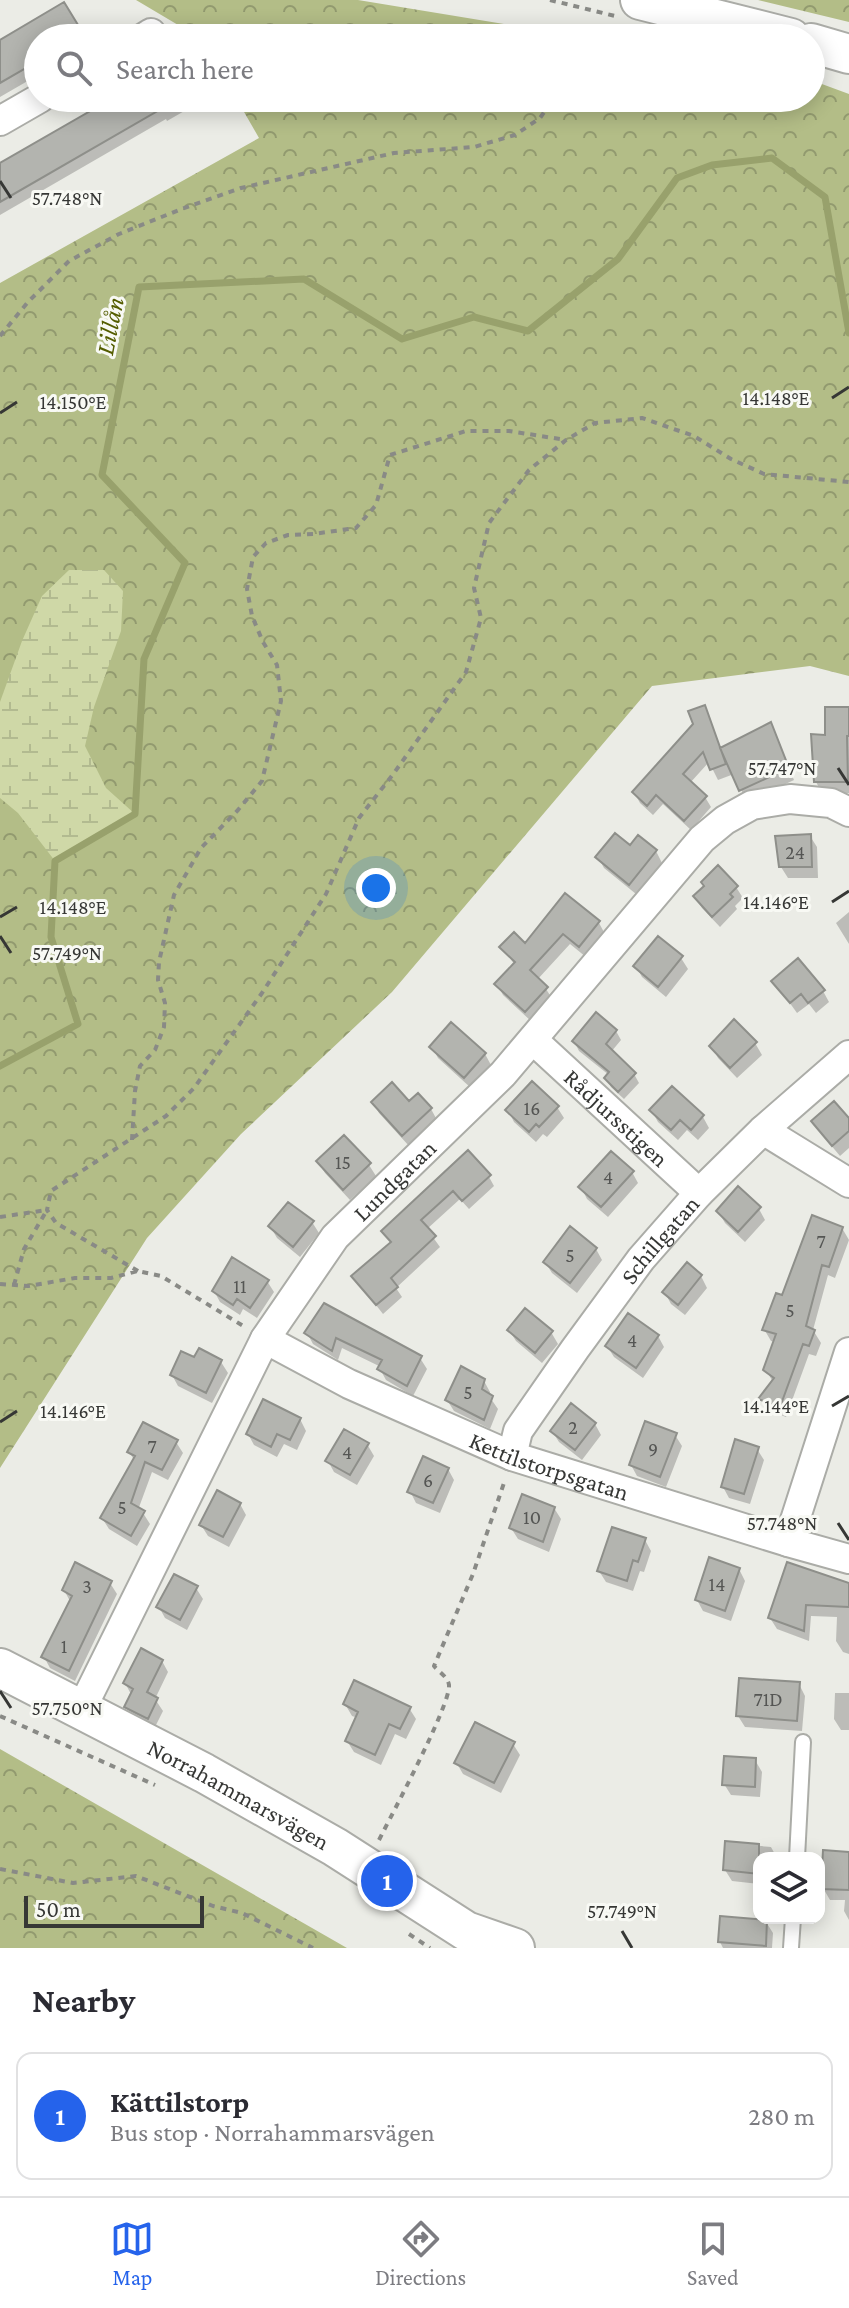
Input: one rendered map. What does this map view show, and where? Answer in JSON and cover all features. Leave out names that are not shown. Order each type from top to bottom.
[{"type":"street","points":[[640,0],[735,24]]},
{"type":"street","points":[[825,47],[849,54]]},
{"type":"street","points":[[0,121],[24,107]]},
{"type":"street","name":"Lundgatan","points":[[81,1710],[265,1339],[335,1237],[503,1074],[702,839],[725,820],[752,805],[790,799],[831,803],[849,812]]},
{"type":"street","name":"Rådjursstigen","points":[[533,1040],[699,1193]]},
{"type":"street","name":"Schillgatan","points":[[512,1456],[518,1431],[641,1259],[699,1193],[763,1130],[849,1055]]},
{"type":"street","points":[[763,1130],[849,1183]]},
{"type":"street","name":"Kettilstorpsgatan","points":[[265,1339],[349,1384],[512,1456],[849,1559]]},
{"type":"street","points":[[788,1542],[849,1352]]},
{"type":"street","name":"Norrahammarsvägen","points":[[0,1668],[204,1773],[335,1847],[466,1931],[515,1948]]},
{"type":"lane","points":[[797,1852],[803,1742]]},
{"type":"lane","points":[[791,1948],[793,1924]]},
{"type":"path","points":[[0,336],[28,302],[69,261],[119,234],[241,188],[394,153],[474,147],[515,135],[544,112]]},
{"type":"path","points":[[14,1285],[24,1249],[47,1210],[51,1191],[166,1116],[194,1088],[262,993],[326,894],[359,818],[466,672],[481,618],[474,588],[489,523],[529,470],[566,440],[595,423],[642,418],[694,436],[731,459],[764,474],[849,482]]},
{"type":"path","points":[[132,1140],[140,1066],[155,1050],[164,1027],[165,1003],[158,980],[159,962],[174,895],[201,848],[262,781],[281,701],[277,665],[252,616],[247,589],[253,557],[266,543],[288,535],[356,528],[376,505],[390,455],[466,431],[509,431],[566,440]]},
{"type":"path","points":[[0,1217],[47,1210]]},
{"type":"path","points":[[47,1210],[56,1223],[138,1271],[161,1276],[265,1339]]},
{"type":"path","points":[[0,1284],[28,1286],[75,1278],[111,1278],[138,1271]]},
{"type":"path","points":[[377,1844],[450,1690],[448,1680],[434,1666],[473,1574],[512,1456]]},
{"type":"path","points":[[0,1716],[158,1787]]},
{"type":"path","points":[[0,1869],[73,1883],[136,1876],[213,1906],[242,1913],[313,1948]]},
{"type":"path","points":[[404,1930],[430,1948]]},
{"type":"green space","points":[[136,0],[358,0],[505,24],[176,24]]},
{"type":"green space","points":[[758,0],[849,0],[849,22]]},
{"type":"green space","points":[[825,85],[849,94],[849,676],[810,666],[652,686],[392,992],[241,1134],[147,1238],[0,1468],[0,283],[259,138],[244,112],[825,112]]},
{"type":"green space","points":[[69,570],[104,570],[123,591],[121,631],[94,707],[85,746],[106,788],[135,814],[55,861],[18,813],[0,798],[0,702],[42,596]]},
{"type":"green space","points":[[0,1749],[347,1948],[0,1948]]},
{"type":"building","points":[[64,2],[77,24],[27,24]]},
{"type":"building","points":[[24,26],[24,69],[0,83],[0,40]]},
{"type":"building","points":[[89,112],[156,112],[0,202],[0,163]]},
{"type":"building","points":[[705,705],[726,764],[710,770],[703,752],[683,774],[707,796],[684,821],[656,795],[647,806],[632,792],[693,724],[688,711]]},
{"type":"building","points":[[825,707],[849,707],[848,782],[814,782],[811,734],[825,735]]},
{"type":"building","points":[[771,722],[789,768],[739,791],[720,748]]},
{"type":"building","points":[[615,833],[630,845],[638,835],[657,850],[629,885],[595,857]]},
{"type":"building","points":[[811,834],[812,867],[779,867],[775,836]]},
{"type":"building","points":[[718,865],[738,886],[730,894],[733,897],[712,917],[693,896],[704,886],[701,882]]},
{"type":"building","points":[[565,893],[600,921],[579,947],[563,934],[530,970],[548,987],[525,1012],[494,984],[515,962],[499,947],[514,932],[525,943]]},
{"type":"building","points":[[658,936],[683,956],[658,987],[633,966]]},
{"type":"building","points":[[798,958],[825,990],[808,1003],[801,994],[790,1003],[771,981]]},
{"type":"building","points":[[596,1012],[617,1030],[606,1044],[636,1073],[618,1092],[604,1078],[609,1072],[572,1041]]},
{"type":"building","points":[[734,1019],[757,1042],[730,1068],[709,1046]]},
{"type":"building","points":[[451,1022],[486,1053],[464,1078],[429,1047]]},
{"type":"building","points":[[532,1081],[559,1106],[539,1127],[536,1124],[529,1132],[505,1110]]},
{"type":"building","points":[[392,1082],[409,1101],[418,1093],[432,1108],[402,1136],[371,1102]]},
{"type":"building","points":[[672,1086],[704,1115],[691,1130],[680,1120],[671,1130],[649,1110]]},
{"type":"building","points":[[834,1101],[849,1118],[849,1131],[832,1146],[811,1121]]},
{"type":"building","points":[[344,1135],[371,1163],[343,1190],[316,1161]]},
{"type":"building","points":[[468,1150],[491,1175],[462,1201],[453,1191],[421,1220],[436,1236],[391,1278],[398,1287],[376,1305],[351,1276],[391,1242],[381,1231]]},
{"type":"building","points":[[611,1151],[634,1171],[601,1207],[578,1187]]},
{"type":"building","points":[[738,1186],[761,1207],[738,1232],[716,1211]]},
{"type":"building","points":[[288,1202],[314,1221],[293,1247],[268,1226]]},
{"type":"building","points":[[812,1215],[843,1227],[829,1267],[822,1265],[806,1326],[815,1330],[809,1346],[803,1344],[780,1407],[758,1399],[774,1378],[763,1370],[776,1334],[762,1330],[776,1293],[782,1295]]},
{"type":"building","points":[[570,1226],[597,1248],[570,1283],[543,1262]]},
{"type":"building","points":[[232,1257],[269,1280],[250,1308],[237,1299],[233,1305],[212,1291]]},
{"type":"building","points":[[687,1262],[702,1275],[678,1305],[662,1292]]},
{"type":"building","points":[[324,1303],[422,1356],[407,1386],[377,1369],[382,1360],[336,1338],[332,1351],[304,1333]]},
{"type":"building","points":[[525,1308],[553,1331],[535,1353],[507,1330]]},
{"type":"building","points":[[628,1313],[659,1335],[636,1368],[605,1346]]},
{"type":"building","points":[[199,1348],[222,1360],[206,1393],[170,1375],[181,1351],[194,1357]]},
{"type":"building","points":[[461,1366],[485,1379],[482,1389],[493,1396],[484,1420],[445,1400]]},
{"type":"building","points":[[263,1399],[301,1418],[290,1440],[277,1434],[271,1447],[246,1434]]},
{"type":"building","points":[[571,1403],[596,1423],[575,1450],[550,1431]]},
{"type":"building","points":[[645,1421],[677,1433],[660,1477],[629,1465]]},
{"type":"building","points":[[143,1422],[178,1440],[162,1470],[145,1462],[131,1503],[145,1511],[131,1536],[100,1518],[135,1456],[127,1452]]},
{"type":"building","points":[[344,1429],[369,1443],[350,1475],[325,1461]]},
{"type":"building","points":[[735,1439],[759,1447],[744,1494],[721,1487]]},
{"type":"building","points":[[423,1456],[449,1468],[433,1503],[407,1492]]},
{"type":"building","points":[[217,1490],[241,1503],[223,1537],[199,1525]]},
{"type":"building","points":[[522,1494],[555,1507],[543,1542],[509,1528]]},
{"type":"building","points":[[612,1527],[646,1538],[638,1562],[633,1560],[627,1581],[597,1571]]},
{"type":"building","points":[[709,1557],[740,1568],[725,1611],[695,1600]]},
{"type":"building","points":[[75,1562],[112,1581],[69,1671],[41,1657],[72,1596],[62,1590]]},
{"type":"building","points":[[787,1562],[849,1583],[849,1607],[806,1605],[804,1631],[768,1618]]},
{"type":"building","points":[[174,1574],[198,1586],[180,1620],[156,1607]]},
{"type":"building","points":[[141,1648],[163,1660],[147,1692],[158,1698],[148,1719],[124,1707],[133,1689],[123,1683]]},
{"type":"building","points":[[739,1678],[800,1682],[797,1721],[736,1716]]},
{"type":"building","points":[[354,1680],[411,1707],[400,1729],[389,1724],[375,1755],[345,1741],[358,1712],[343,1704]]},
{"type":"building","points":[[475,1722],[515,1742],[494,1783],[454,1763]]},
{"type":"building","points":[[724,1756],[756,1758],[755,1787],[722,1785]]},
{"type":"building","points":[[725,1841],[759,1844],[759,1852],[753,1852],[753,1873],[723,1870]]},
{"type":"building","points":[[823,1852],[849,1852],[849,1890],[825,1889]]},
{"type":"building","points":[[720,1916],[753,1919],[753,1924],[767,1924],[766,1946],[718,1942]]},
{"type":"waterway","name":"Lillån","points":[[0,1066],[78,1024],[51,937],[55,861],[135,814],[144,659],[185,563],[102,475],[139,287],[304,279],[402,339],[474,317],[528,331],[618,259],[677,178],[712,165],[772,158],[825,197],[849,333]]},
{"type":"place","name":"Kättilstorp","points":[[387,1881]]}]
